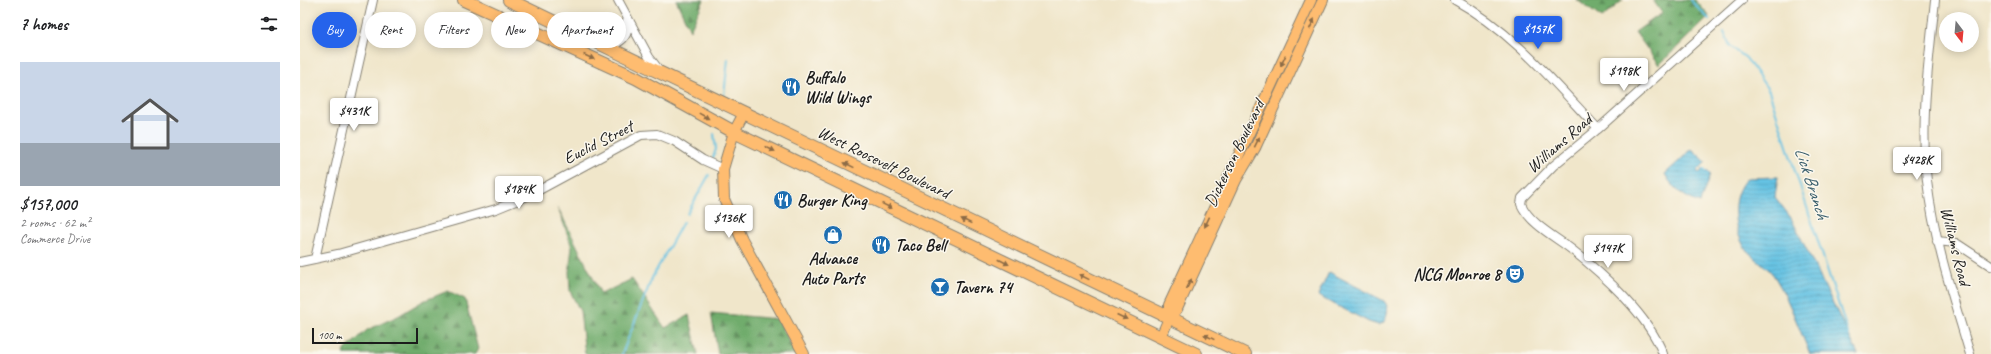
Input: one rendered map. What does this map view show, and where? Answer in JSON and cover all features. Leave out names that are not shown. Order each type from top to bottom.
[{"type":"highway","points":[[464,0],[636,78],[734,132],[1196,354]]},
{"type":"highway","name":"West Roosevelt Boulevard","points":[[509,0],[547,18]]},
{"type":"highway","name":"West Roosevelt Boulevard","points":[[609,48],[1245,354]]},
{"type":"main road","name":"Dickerson Boulevard","points":[[1169,318],[1169,305],[1311,0]]},
{"type":"main road","name":"Dickerson Boulevard","points":[[1161,337],[1169,318],[1177,309],[1236,180],[1258,141],[1323,0]]},
{"type":"main road","points":[[744,114],[734,132],[723,170],[724,199],[742,240],[804,354]]},
{"type":"main road","points":[[1236,180],[1235,175],[1246,146],[1248,136]]},
{"type":"street","points":[[315,259],[373,0]]},
{"type":"street","points":[[618,0],[649,57],[662,73]]},
{"type":"street","points":[[1455,0],[1498,28],[1534,60],[1598,129]]},
{"type":"street","name":"Williams Road","points":[[1663,354],[1654,335],[1631,305],[1578,254],[1532,219],[1521,204],[1522,198],[1553,166],[1598,129],[1742,0]]},
{"type":"street","name":"Williams Road","points":[[1935,0],[1927,80],[1924,134],[1926,179],[1937,241],[1970,354]]},
{"type":"street","points":[[626,35],[629,29],[627,16]]},
{"type":"street","name":"Euclid Street","points":[[300,262],[338,254],[496,209],[530,195],[641,135],[657,134],[674,141],[703,160],[723,170]]},
{"type":"street","points":[[1937,241],[1956,243],[1991,266]]},
{"type":"green space","points":[[676,0],[704,0],[690,30]]},
{"type":"green space","points":[[1577,0],[1623,0],[1602,18]]},
{"type":"green space","points":[[1653,0],[1695,0],[1709,16],[1659,65],[1635,32],[1662,13]]},
{"type":"green space","points":[[558,208],[601,294],[632,279],[665,328],[689,315],[698,354],[585,354],[580,311],[570,291],[569,272],[572,247]]},
{"type":"green space","points":[[448,291],[465,299],[478,349],[475,354],[343,354],[345,350],[367,330],[398,316],[423,301]]},
{"type":"green space","points":[[711,313],[778,319],[796,354],[718,354]]},
{"type":"water","points":[[1692,149],[1706,162],[1697,171],[1699,173],[1704,168],[1710,174],[1700,203],[1680,192],[1671,184],[1665,174]]},
{"type":"water","points":[[1778,177],[1775,197],[1791,218],[1858,354],[1810,354],[1790,306],[1773,274],[1747,250],[1740,238],[1735,220],[1735,202],[1741,185],[1747,178]]},
{"type":"water","points":[[1329,272],[1384,301],[1387,306],[1387,312],[1383,323],[1378,325],[1369,322],[1318,296]]},
{"type":"waterway","name":"Lick Branch","points":[[1690,0],[1709,19]]},
{"type":"waterway","name":"Lick Branch","points":[[1724,32],[1730,46],[1746,58],[1769,91],[1849,336]]},
{"type":"waterway","points":[[724,96],[728,59]]},
{"type":"waterway","points":[[713,158],[716,149],[714,134]]},
{"type":"waterway","points":[[687,214],[709,175]]},
{"type":"waterway","points":[[622,354],[652,278],[683,222]]},
{"type":"place","name":"Buffalo Wild Wings","points":[[791,87]]},
{"type":"place","name":"Burger King","points":[[783,200]]},
{"type":"place","name":"Advance Auto Parts","points":[[833,235]]},
{"type":"place","name":"Taco Bell","points":[[881,245]]},
{"type":"place","name":"NCG Monroe 8","points":[[1515,274]]},
{"type":"place","name":"Tavern 74","points":[[940,287]]}]
